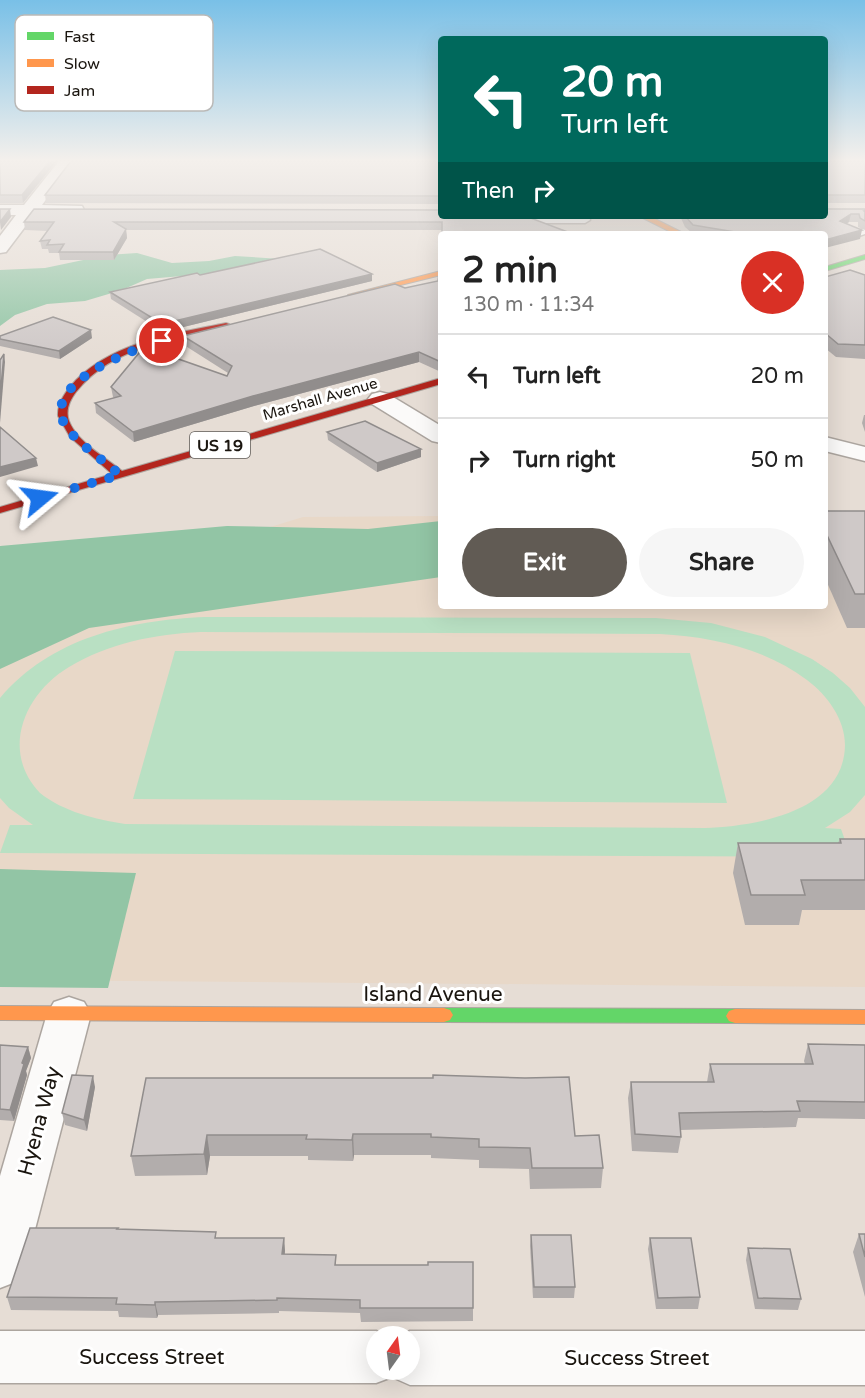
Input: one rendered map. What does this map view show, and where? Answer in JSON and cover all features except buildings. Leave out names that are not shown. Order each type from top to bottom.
[{"type":"street","points":[[0,248],[17,226]]},
{"type":"street","points":[[828,268],[865,257]]},
{"type":"street","points":[[336,299],[438,274]]},
{"type":"street","points":[[120,475],[70,432],[64,424],[63,406],[74,387],[96,368],[126,352],[243,322]]},
{"type":"street","name":"Marshall Avenue","points":[[0,510],[438,382]]},
{"type":"street","points":[[380,399],[438,434]]},
{"type":"street","points":[[828,445],[865,454]]},
{"type":"street","name":"Island Avenue","points":[[0,1013],[865,1017]]},
{"type":"street","name":"Hyena Way","points":[[0,1264],[69,1014]]},
{"type":"street","name":"Success Street","points":[[0,1357],[366,1358]]},
{"type":"street","name":"Success Street","points":[[420,1358],[865,1358]]},
{"type":"shaded area","points":[[865,515],[865,987],[0,980],[0,610],[303,517],[438,516],[438,609],[828,609],[828,516]]},
{"type":"green space","points":[[137,253],[172,263],[209,261],[235,256],[297,260],[277,268],[147,279],[122,290],[85,301],[47,304],[15,315],[0,326],[0,270],[45,268],[107,255]]},
{"type":"green space","points":[[438,521],[438,577],[89,628],[0,669],[0,546],[227,526],[368,529]]},
{"type":"green space","points":[[205,617],[656,618],[711,623],[765,637],[812,659],[833,673],[850,688],[865,707],[865,795],[850,812],[825,828],[841,829],[851,857],[0,853],[10,825],[33,825],[9,808],[0,798],[0,698],[20,677],[43,660],[67,647],[120,628]],"holes":[[[201,632],[660,634],[718,641],[755,652],[790,669],[814,686],[834,708],[844,735],[845,745],[841,768],[830,786],[814,800],[794,811],[771,819],[726,827],[125,824],[80,814],[49,800],[40,793],[28,777],[21,759],[20,742],[23,724],[40,692],[53,678],[84,659],[133,641]]]},
{"type":"green space","points":[[175,651],[690,653],[727,803],[133,799]]},
{"type":"green space","points":[[0,869],[136,873],[108,988],[0,987]]},
{"type":"traffic: fast","points":[[828,268],[865,257]]},
{"type":"traffic: fast","points":[[444,1015],[735,1016]]},
{"type":"traffic: slow","points":[[665,226],[675,231]]},
{"type":"traffic: slow","points":[[352,295],[438,274]]},
{"type":"traffic: slow","points":[[0,1013],[444,1015]]},
{"type":"traffic: slow","points":[[735,1016],[865,1017]]},
{"type":"traffic: jam","points":[[120,475],[80,442],[68,428],[62,412],[69,395],[90,372],[106,360],[125,351],[144,344],[226,326]]},
{"type":"traffic: jam","points":[[0,510],[438,382]]},
{"type":"route","points":[[40,498],[120,475],[70,432],[64,424],[63,406],[74,387],[96,368],[126,352],[162,341]]}]
